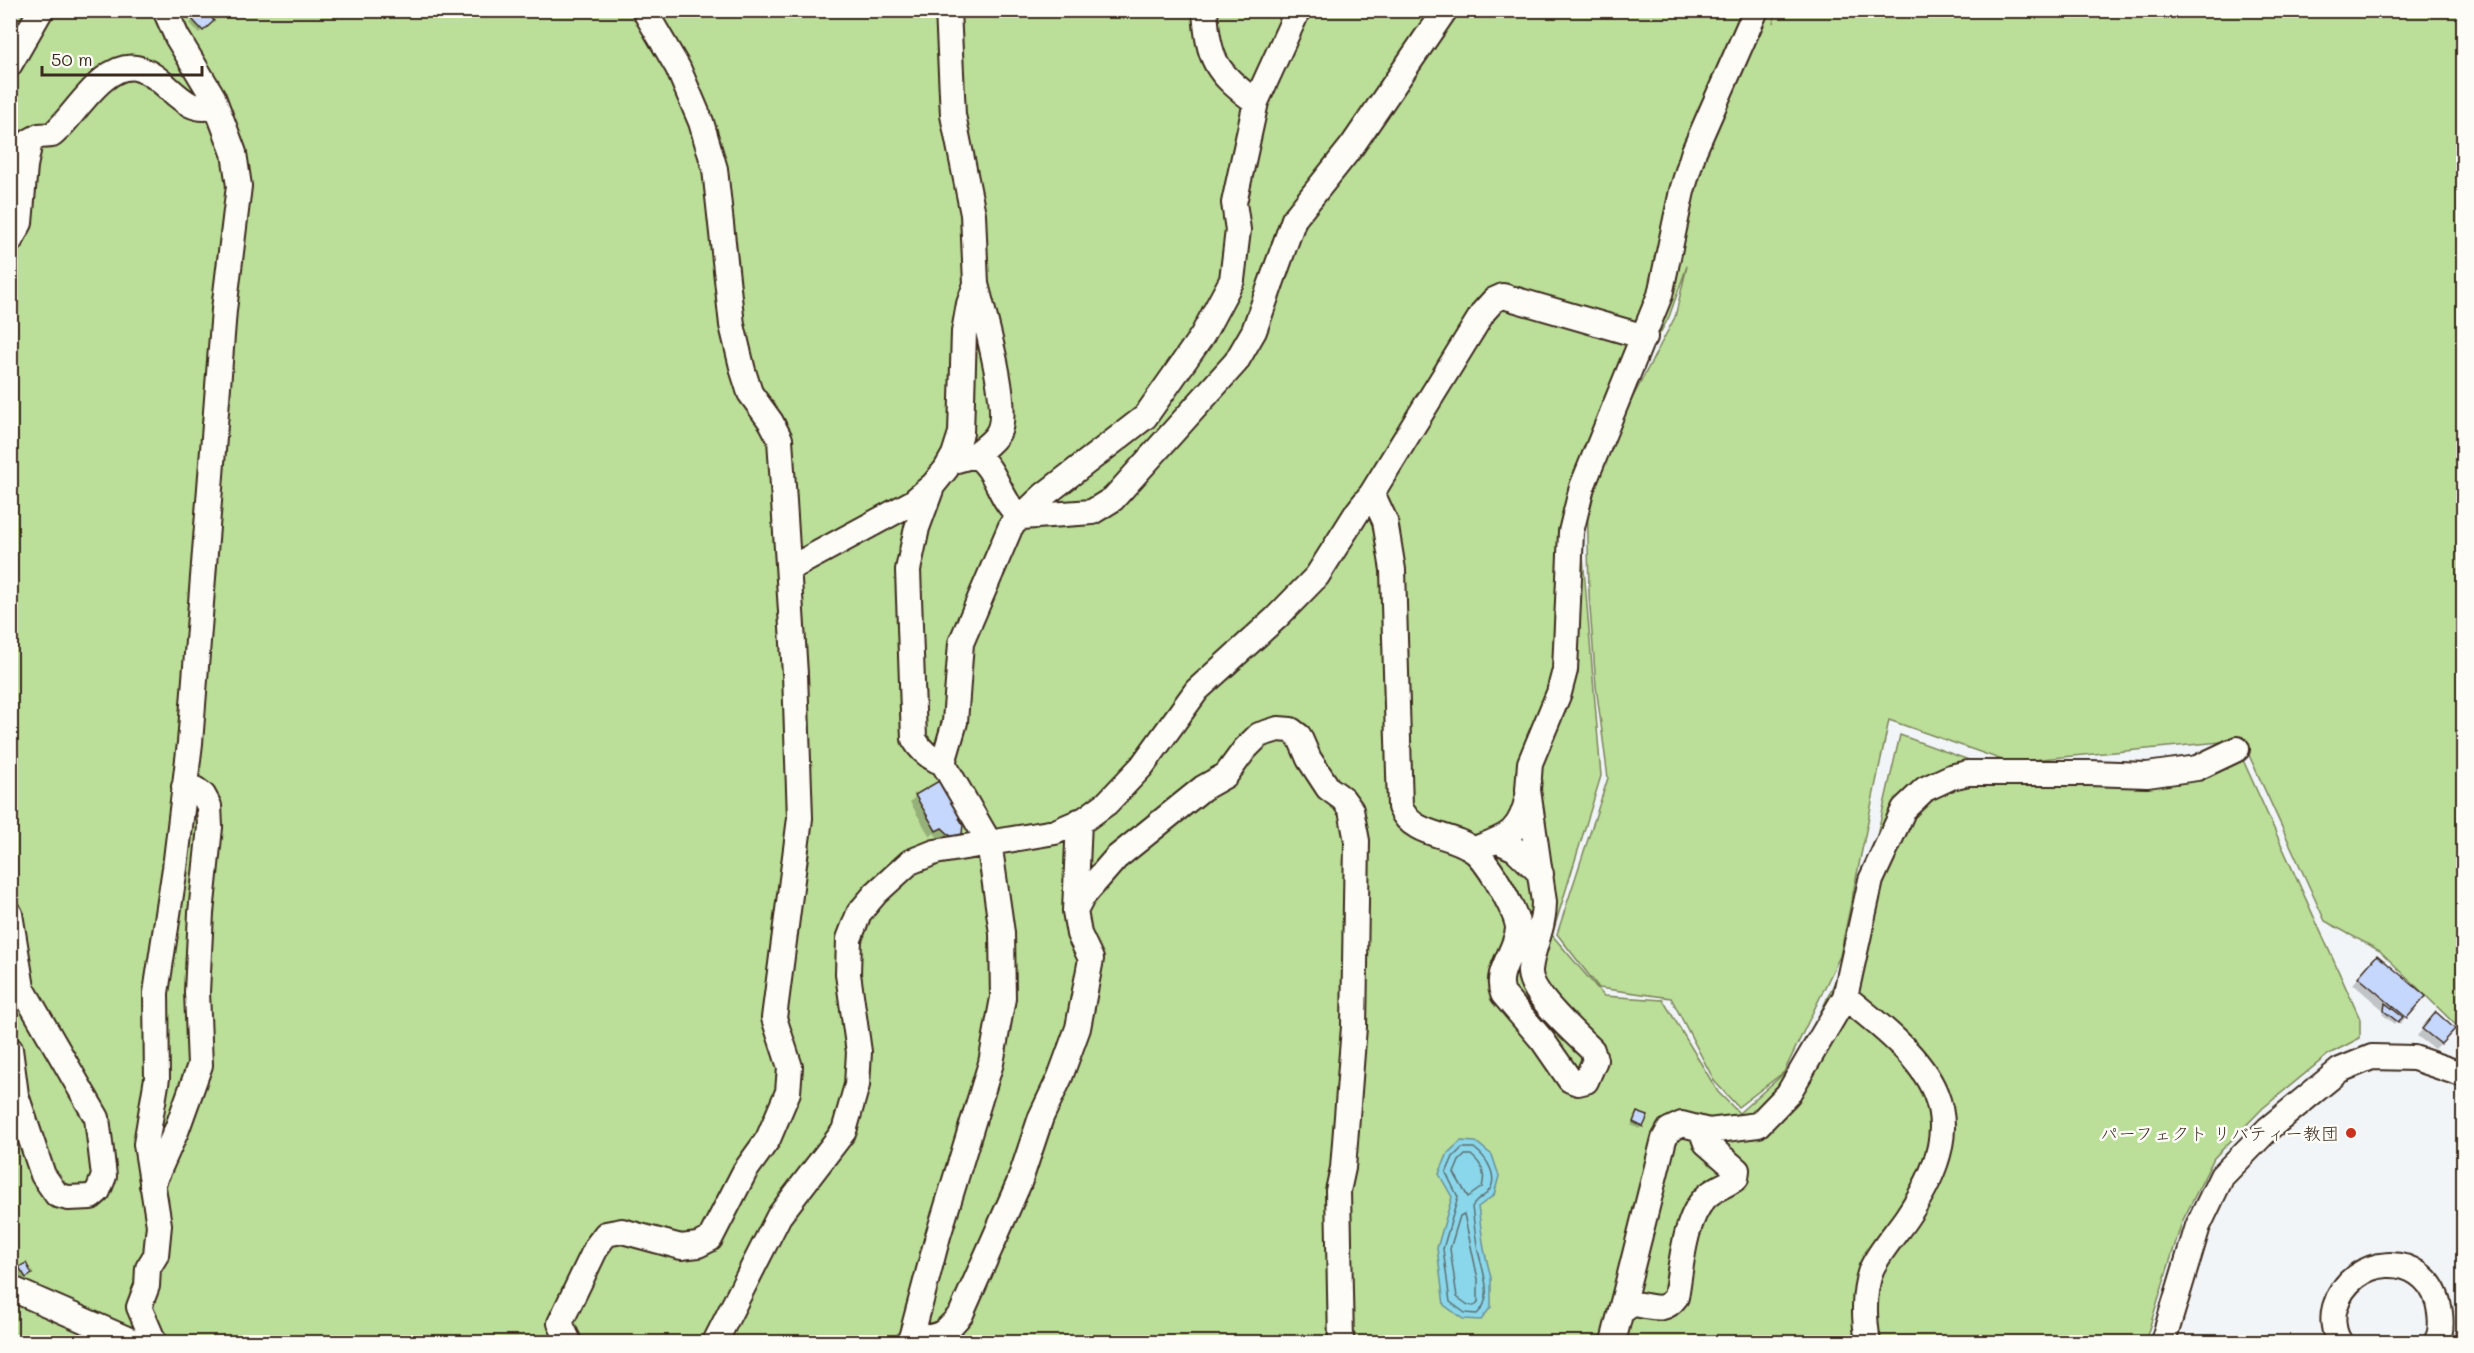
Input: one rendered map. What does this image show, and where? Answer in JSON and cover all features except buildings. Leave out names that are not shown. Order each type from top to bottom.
[{"type":"lane","points":[[10,64],[41,10]]},
{"type":"lane","points":[[154,1342],[139,1307],[147,1286],[148,1268],[156,1255],[159,1225],[146,1144],[158,1078],[156,993],[190,743],[224,310],[239,186],[234,153],[213,97],[177,37],[165,10]]},
{"type":"lane","points":[[569,1342],[560,1323],[597,1246],[606,1234],[622,1231],[681,1247],[698,1245],[710,1239],[745,1171],[768,1138],[788,1092],[790,1067],[774,1018],[800,818],[795,674],[780,439],[750,393],[732,325],[715,169],[701,122],[678,68],[644,10]]},
{"type":"lane","points":[[948,10],[953,115],[973,214],[976,284],[987,326],[1003,415],[999,432],[975,455],[950,462]]},
{"type":"lane","points":[[1205,10],[1207,39],[1217,69],[1234,86],[1256,102]]},
{"type":"lane","points":[[943,762],[955,722],[961,643],[1011,526],[1044,495],[1145,417],[1202,336],[1232,280],[1239,230],[1234,203],[1256,102],[1298,10]]},
{"type":"lane","points":[[975,455],[985,461],[1007,505],[1022,517],[1050,517],[1092,512],[1104,507],[1134,479],[1236,362],[1254,331],[1294,219],[1352,146],[1445,10]]},
{"type":"lane","points":[[1372,493],[1385,521],[1393,570],[1401,807],[1405,818],[1418,827],[1472,850],[1510,904],[1518,928],[1510,954],[1500,975],[1499,985],[1503,994],[1543,1041],[1570,1080],[1578,1083],[1586,1081],[1592,1073],[1595,1060],[1592,1050],[1533,987],[1529,972],[1544,920],[1541,874],[1529,794],[1530,763],[1559,693],[1565,670],[1571,532],[1582,488],[1645,337],[1660,295],[1694,151],[1756,10]]},
{"type":"lane","points":[[10,241],[20,223],[25,166],[30,141],[39,136],[52,135],[86,96],[108,76],[122,68],[136,68],[158,76],[186,103],[199,109],[216,106]]},
{"type":"lane","points":[[789,569],[913,502],[933,485],[950,462],[961,433],[964,332],[969,304],[976,284]]},
{"type":"lane","points":[[715,1342],[779,1216],[844,1131],[857,1085],[859,1052],[848,974],[849,939],[860,913],[876,893],[910,862],[935,852],[1055,832],[1107,804],[1142,766],[1197,690],[1276,618],[1317,576],[1372,493],[1484,311],[1494,300],[1503,296],[1645,337]]},
{"type":"lane","points":[[933,485],[912,548],[908,570],[914,739],[921,750],[933,759],[943,762],[989,842],[1002,933],[1003,998],[991,1063],[938,1236],[911,1340],[932,1338],[948,1329],[961,1314],[1019,1183],[1041,1117],[1060,1077],[1078,1028],[1091,959],[1079,934],[1075,911],[1079,821]]},
{"type":"lane","points":[[1075,911],[1083,896],[1116,858],[1203,788],[1226,775],[1245,749],[1259,735],[1278,729],[1291,730],[1299,736],[1309,759],[1328,788],[1343,799],[1351,810],[1357,841],[1354,1027],[1343,1168],[1338,1191],[1341,1342]]},
{"type":"lane","points":[[1613,1342],[1664,1139],[1670,1130],[1682,1124],[1709,1131],[1758,1125],[1788,1094],[1845,997],[1871,880],[1904,809],[1925,789],[1951,777],[1968,773],[2147,775],[2198,768],[2237,749]]},
{"type":"lane","points":[[152,1185],[177,1129],[200,1065],[198,992],[201,913],[210,827],[209,806],[203,795],[195,789],[184,787]]},
{"type":"lane","points":[[1472,850],[1504,839],[1516,827],[1525,810],[1529,794]]},
{"type":"lane","points":[[1498,841],[1515,849],[1541,874]]},
{"type":"lane","points":[[10,914],[22,988],[97,1118],[104,1176],[98,1191],[91,1197],[68,1198],[57,1195],[43,1175],[16,1095],[10,1049]]},
{"type":"lane","points":[[1845,997],[1886,1029],[1921,1065],[1936,1090],[1944,1125],[1936,1162],[1916,1204],[1872,1268],[1865,1299],[1868,1342]]},
{"type":"lane","points":[[2163,1342],[2198,1226],[2222,1176],[2269,1128],[2340,1070],[2372,1057],[2414,1058],[2463,1075]]},
{"type":"lane","points":[[1621,1312],[1632,1304],[1653,1309],[1671,1304],[1676,1297],[1693,1214],[1702,1200],[1712,1191],[1737,1178],[1737,1170],[1706,1143],[1701,1129]]},
{"type":"lane","points":[[2340,1342],[2336,1337],[2333,1314],[2340,1292],[2355,1274],[2376,1265],[2400,1265],[2421,1275],[2435,1293],[2442,1316],[2436,1342]]},
{"type":"lane","points":[[10,1288],[134,1342]]},
{"type":"green space","points":[[1778,10],[2463,11],[2463,1032],[2380,951],[2325,921],[2242,740],[2008,762],[1889,720],[1840,956],[1784,1072],[1738,1107],[1715,1082],[1671,998],[1599,988],[1557,934],[1608,778],[1596,686],[1589,595],[1587,484],[1675,317],[1687,266],[1669,317],[1577,484],[1601,776],[1552,935],[1604,996],[1663,1000],[1718,1092],[1739,1113],[1798,1061],[1852,945],[1900,735],[2002,772],[2243,760],[2360,1019],[2360,1038],[2329,1054],[2263,1108],[2214,1158],[2182,1222],[2145,1342],[11,1342],[10,11],[1777,11],[1773,23]]},
{"type":"water","points":[[1461,1141],[1476,1142],[1492,1155],[1499,1176],[1494,1195],[1478,1207],[1491,1278],[1491,1307],[1481,1320],[1463,1319],[1444,1305],[1437,1248],[1452,1197],[1439,1174],[1448,1153]]},
{"type":"place","name":"パーフェクト リバティー教団","points":[[2351,1133]]}]
